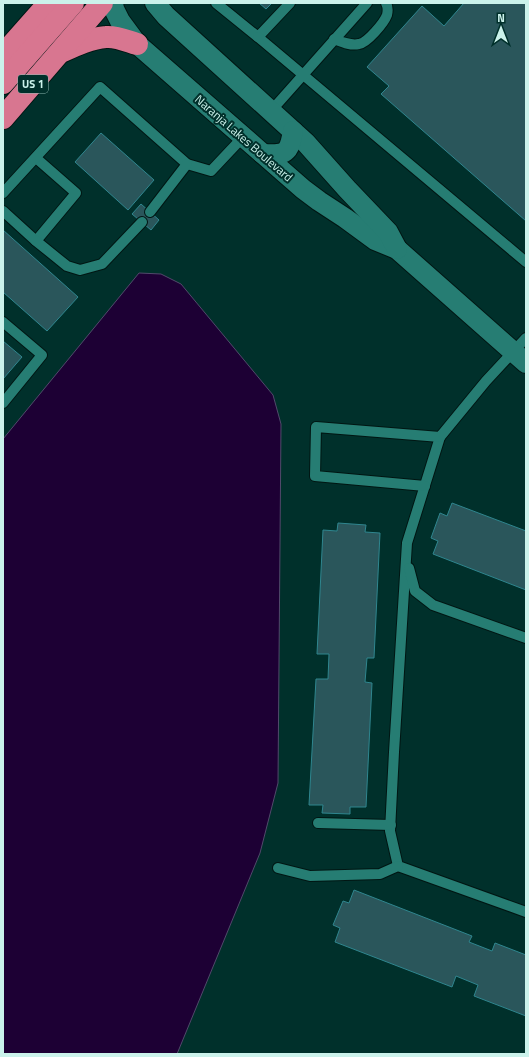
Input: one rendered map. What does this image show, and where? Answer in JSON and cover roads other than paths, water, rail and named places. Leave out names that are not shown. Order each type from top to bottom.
[{"type":"highway","points":[[3,55],[49,3]]},
{"type":"highway","points":[[3,83],[73,3]]},
{"type":"highway","name":"US 1","points":[[3,118],[102,3]]},
{"type":"highway","points":[[60,52],[88,41],[107,36],[137,44]]},
{"type":"street","name":"Naranja Lakes Boulevard","points":[[113,3],[114,10],[120,21],[137,44],[303,189],[375,240],[397,249],[522,351]]},
{"type":"street","name":"Naranja Lakes Boulevard","points":[[155,3],[166,16],[271,112],[294,131],[314,151],[347,189],[388,232],[397,249]]},
{"type":"street","points":[[263,154],[277,155],[287,151],[294,131]]},
{"type":"lane","points":[[216,3],[526,262]]},
{"type":"lane","points":[[258,37],[290,3]]},
{"type":"lane","points":[[271,112],[366,3]]},
{"type":"lane","points":[[334,40],[350,45],[358,45],[366,42],[387,17],[388,9],[386,3]]},
{"type":"lane","points":[[3,193],[100,87],[187,164],[211,171],[243,137]]},
{"type":"lane","points":[[36,158],[76,193],[36,241]]},
{"type":"lane","points":[[147,209],[167,190],[187,164]]},
{"type":"lane","points":[[3,211],[36,241],[67,266],[80,270],[102,264],[131,233],[138,219]]},
{"type":"lane","points":[[3,322],[42,355],[3,403]]},
{"type":"lane","points":[[398,866],[390,831],[396,708],[407,543],[440,438],[522,351]]},
{"type":"lane","points":[[425,486],[315,476],[316,427],[440,438]]},
{"type":"lane","points":[[406,561],[415,591],[433,605],[526,638]]},
{"type":"lane","points":[[318,823],[391,825]]},
{"type":"lane","points":[[278,868],[310,876],[380,874],[398,866],[526,912]]}]
